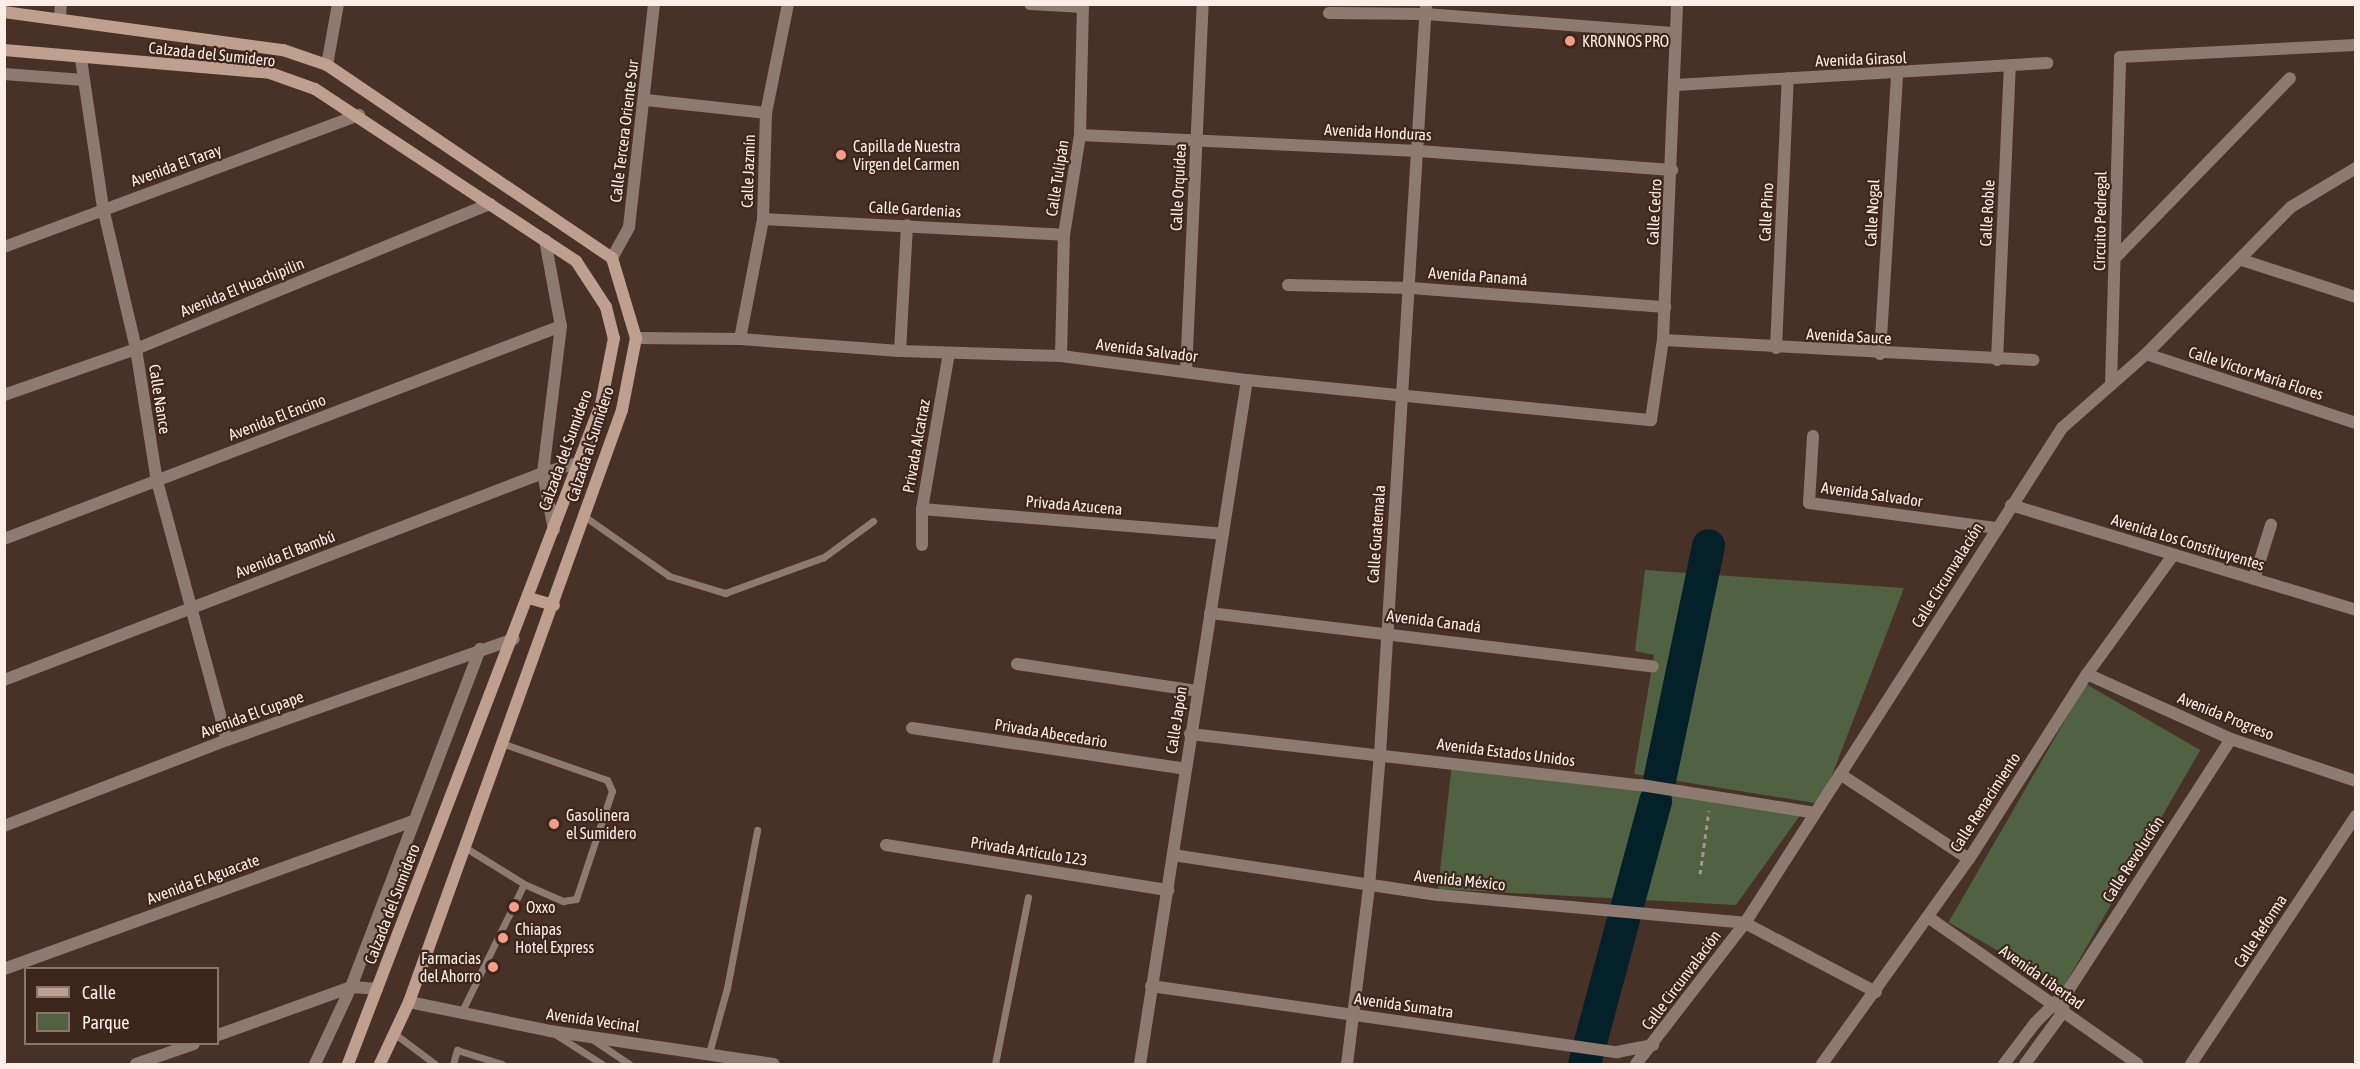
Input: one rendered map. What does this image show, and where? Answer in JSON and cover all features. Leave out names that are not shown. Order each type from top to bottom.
[{"type":"main road","points":[[4,12],[61,11],[283,50],[327,65],[612,258]]},
{"type":"main road","name":"Calzada del Sumidero","points":[[4,50],[81,59],[270,73],[315,89],[359,115],[576,261],[606,307],[614,338],[601,404],[530,598],[348,1065]]},
{"type":"main road","name":"Calzada al Sumidero","points":[[380,1065],[409,1002],[466,848],[622,410],[636,338],[612,258]]},
{"type":"main road","points":[[530,598],[554,605]]},
{"type":"street","points":[[327,65],[338,4]]},
{"type":"street","name":"Calle Tercera Oriente Sur","points":[[612,258],[628,227],[646,100],[654,4]]},
{"type":"street","name":"Calle Jazmín","points":[[740,339],[763,219],[766,113],[788,4]]},
{"type":"street","points":[[1030,4],[1083,6]]},
{"type":"street","name":"Calle Orquídea","points":[[1186,372],[1203,4]]},
{"type":"street","name":"Calle Cedro","points":[[1652,420],[1664,340],[1676,85],[1677,4]]},
{"type":"street","name":"Calle Tulipán","points":[[1061,356],[1064,235],[1080,135],[1083,6]]},
{"type":"street","points":[[1329,13],[1426,9],[1675,33]]},
{"type":"street","name":"Calle Guatemala","points":[[1347,1065],[1369,886],[1380,754],[1385,632],[1411,288],[1426,9]]},
{"type":"street","name":"Circuito Pedregal","points":[[2111,385],[2120,57],[2355,45]]},
{"type":"street","name":"Calle Nance","points":[[81,59],[104,208],[136,349],[157,481],[194,606],[227,740]]},
{"type":"street","name":"Avenida Girasol","points":[[1676,85],[1788,78],[1897,75],[2047,63]]},
{"type":"street","name":"Calle Roble","points":[[1997,360],[2010,67]]},
{"type":"street","points":[[4,74],[84,80]]},
{"type":"street","name":"Calle Nogal","points":[[1880,354],[1897,75]]},
{"type":"street","name":"Calle Pino","points":[[1776,348],[1788,78]]},
{"type":"street","points":[[2116,256],[2290,78]]},
{"type":"street","points":[[646,100],[766,113]]},
{"type":"street","name":"Avenida El Taray","points":[[4,247],[359,115]]},
{"type":"street","name":"Avenida Honduras","points":[[1080,135],[1419,151],[1672,170]]},
{"type":"street","name":"Calle Circunvalación","points":[[1636,1065],[1745,923],[2062,428],[2146,354],[2242,260],[2291,207],[2353,171]]},
{"type":"street","name":"Avenida El Huachipilin","points":[[4,395],[136,349],[490,204]]},
{"type":"street","name":"Calle Gardenias","points":[[763,219],[1064,235]]},
{"type":"street","points":[[900,351],[907,225]]},
{"type":"street","points":[[545,240],[561,326],[543,473],[554,530]]},
{"type":"street","points":[[2242,260],[2355,297]]},
{"type":"street","name":"Avenida Panamá","points":[[1288,285],[1411,288],[1665,307]]},
{"type":"street","name":"Avenida El Encino","points":[[4,539],[561,326]]},
{"type":"street","name":"Avenida Salvador","points":[[636,338],[740,339],[900,351],[1061,356],[1248,380],[1652,420]]},
{"type":"street","name":"Avenida Sauce","points":[[1664,340],[1880,354],[2033,360]]},
{"type":"street","name":"Privada Alcatraz","points":[[922,544],[922,509],[949,353]]},
{"type":"street","name":"Calle Víctor María Flores","points":[[2146,354],[2355,423]]},
{"type":"street","name":"Calle Japón","points":[[1140,1065],[1150,986],[1168,890],[1190,734],[1248,380]]},
{"type":"street","name":"Avenida Salvador","points":[[1813,436],[1809,503],[1996,528]]},
{"type":"street","name":"Avenida El Bambú","points":[[4,680],[543,473],[579,463]]},
{"type":"street","name":"Avenida Los Constituyentes","points":[[2011,505],[2355,610]]},
{"type":"street","name":"Privada Azucena","points":[[922,509],[1223,534]]},
{"type":"street","points":[[2254,579],[2271,525]]},
{"type":"street","name":"Calle Renacimiento","points":[[1822,1065],[1969,859],[2087,674],[2173,555]]},
{"type":"street","name":"Avenida Canadá","points":[[1210,613],[1385,632],[1653,667]]},
{"type":"street","name":"Avenida El Cupape","points":[[4,826],[227,740],[480,648],[514,639]]},
{"type":"street","points":[[315,1065],[351,987],[412,821],[480,648]]},
{"type":"street","points":[[1017,664],[1197,691]]},
{"type":"street","name":"Avenida Progreso","points":[[2087,674],[2231,739],[2355,781]]},
{"type":"street","name":"Privada Abecedario","points":[[912,728],[1185,769]]},
{"type":"street","name":"Avenida Estados Unidos","points":[[1190,734],[1380,754],[1711,794],[1815,813]]},
{"type":"street","name":"Calle Revolución","points":[[2004,1065],[2051,1004],[2064,997],[2231,739]]},
{"type":"street","points":[[1840,774],[1969,859]]},
{"type":"street","name":"Calle Reforma","points":[[2191,1065],[2355,816]]},
{"type":"street","name":"Avenida El Aguacate","points":[[4,969],[412,821]]},
{"type":"street","name":"Privada Artículo 123","points":[[886,845],[1168,890]]},
{"type":"street","name":"Avenida México","points":[[1173,855],[1369,886],[1745,923]]},
{"type":"street","name":"Avenida Libertad","points":[[1928,918],[2138,1065]]},
{"type":"street","points":[[1745,923],[1876,992]]},
{"type":"street","name":"Avenida Sumatra","points":[[1150,986],[1617,1052],[1653,1045]]},
{"type":"street","points":[[219,1035],[351,987],[377,989]]},
{"type":"street","name":"Calle Revolución","points":[[2063,1012],[2064,997]]},
{"type":"street","name":"Avenida Vecinal","points":[[409,1002],[462,1011],[550,1032],[709,1053],[774,1065]]},
{"type":"street","points":[[2025,1065],[2063,1012]]},
{"type":"street","points":[[136,1065],[191,1045]]},
{"type":"lane","points":[[584,516],[669,576],[725,593],[824,557],[873,521]]},
{"type":"lane","points":[[466,848],[524,884],[563,901],[576,899],[612,791],[607,780],[504,744]]},
{"type":"lane","points":[[709,1053],[727,988],[757,830]]},
{"type":"lane","points":[[462,1011],[524,884]]},
{"type":"lane","points":[[996,1065],[1028,897]]},
{"type":"lane","points":[[550,1032],[603,1065]]},
{"type":"lane","points":[[395,1034],[435,1065]]},
{"type":"lane","points":[[587,1036],[629,1065]]},
{"type":"lane","points":[[453,1065],[457,1050],[502,1065]]},
{"type":"path","points":[[1700,874],[1711,794]]},
{"type":"green space","points":[[1645,570],[1904,588],[1821,804],[1634,774],[1654,655],[1635,651]]},
{"type":"green space","points":[[2086,684],[2200,750],[2063,988],[1948,922]]},
{"type":"green space","points":[[1452,763],[1801,814],[1736,905],[1438,889]]},
{"type":"waterway","points":[[1658,785],[1708,545]]},
{"type":"waterway","points":[[1584,1064],[1655,800]]},
{"type":"place","name":"KRONNOS PRO","points":[[1570,41]]},
{"type":"place","name":"Capilla de Nuestra Virgen del Carmen","points":[[841,155]]},
{"type":"place","name":"Gasolinera el Sumidero","points":[[554,824]]},
{"type":"place","name":"Oxxo","points":[[514,907]]},
{"type":"place","name":"Chiapas Hotel Express","points":[[503,938]]},
{"type":"place","name":"Farmacias del Ahorro","points":[[493,967]]}]
